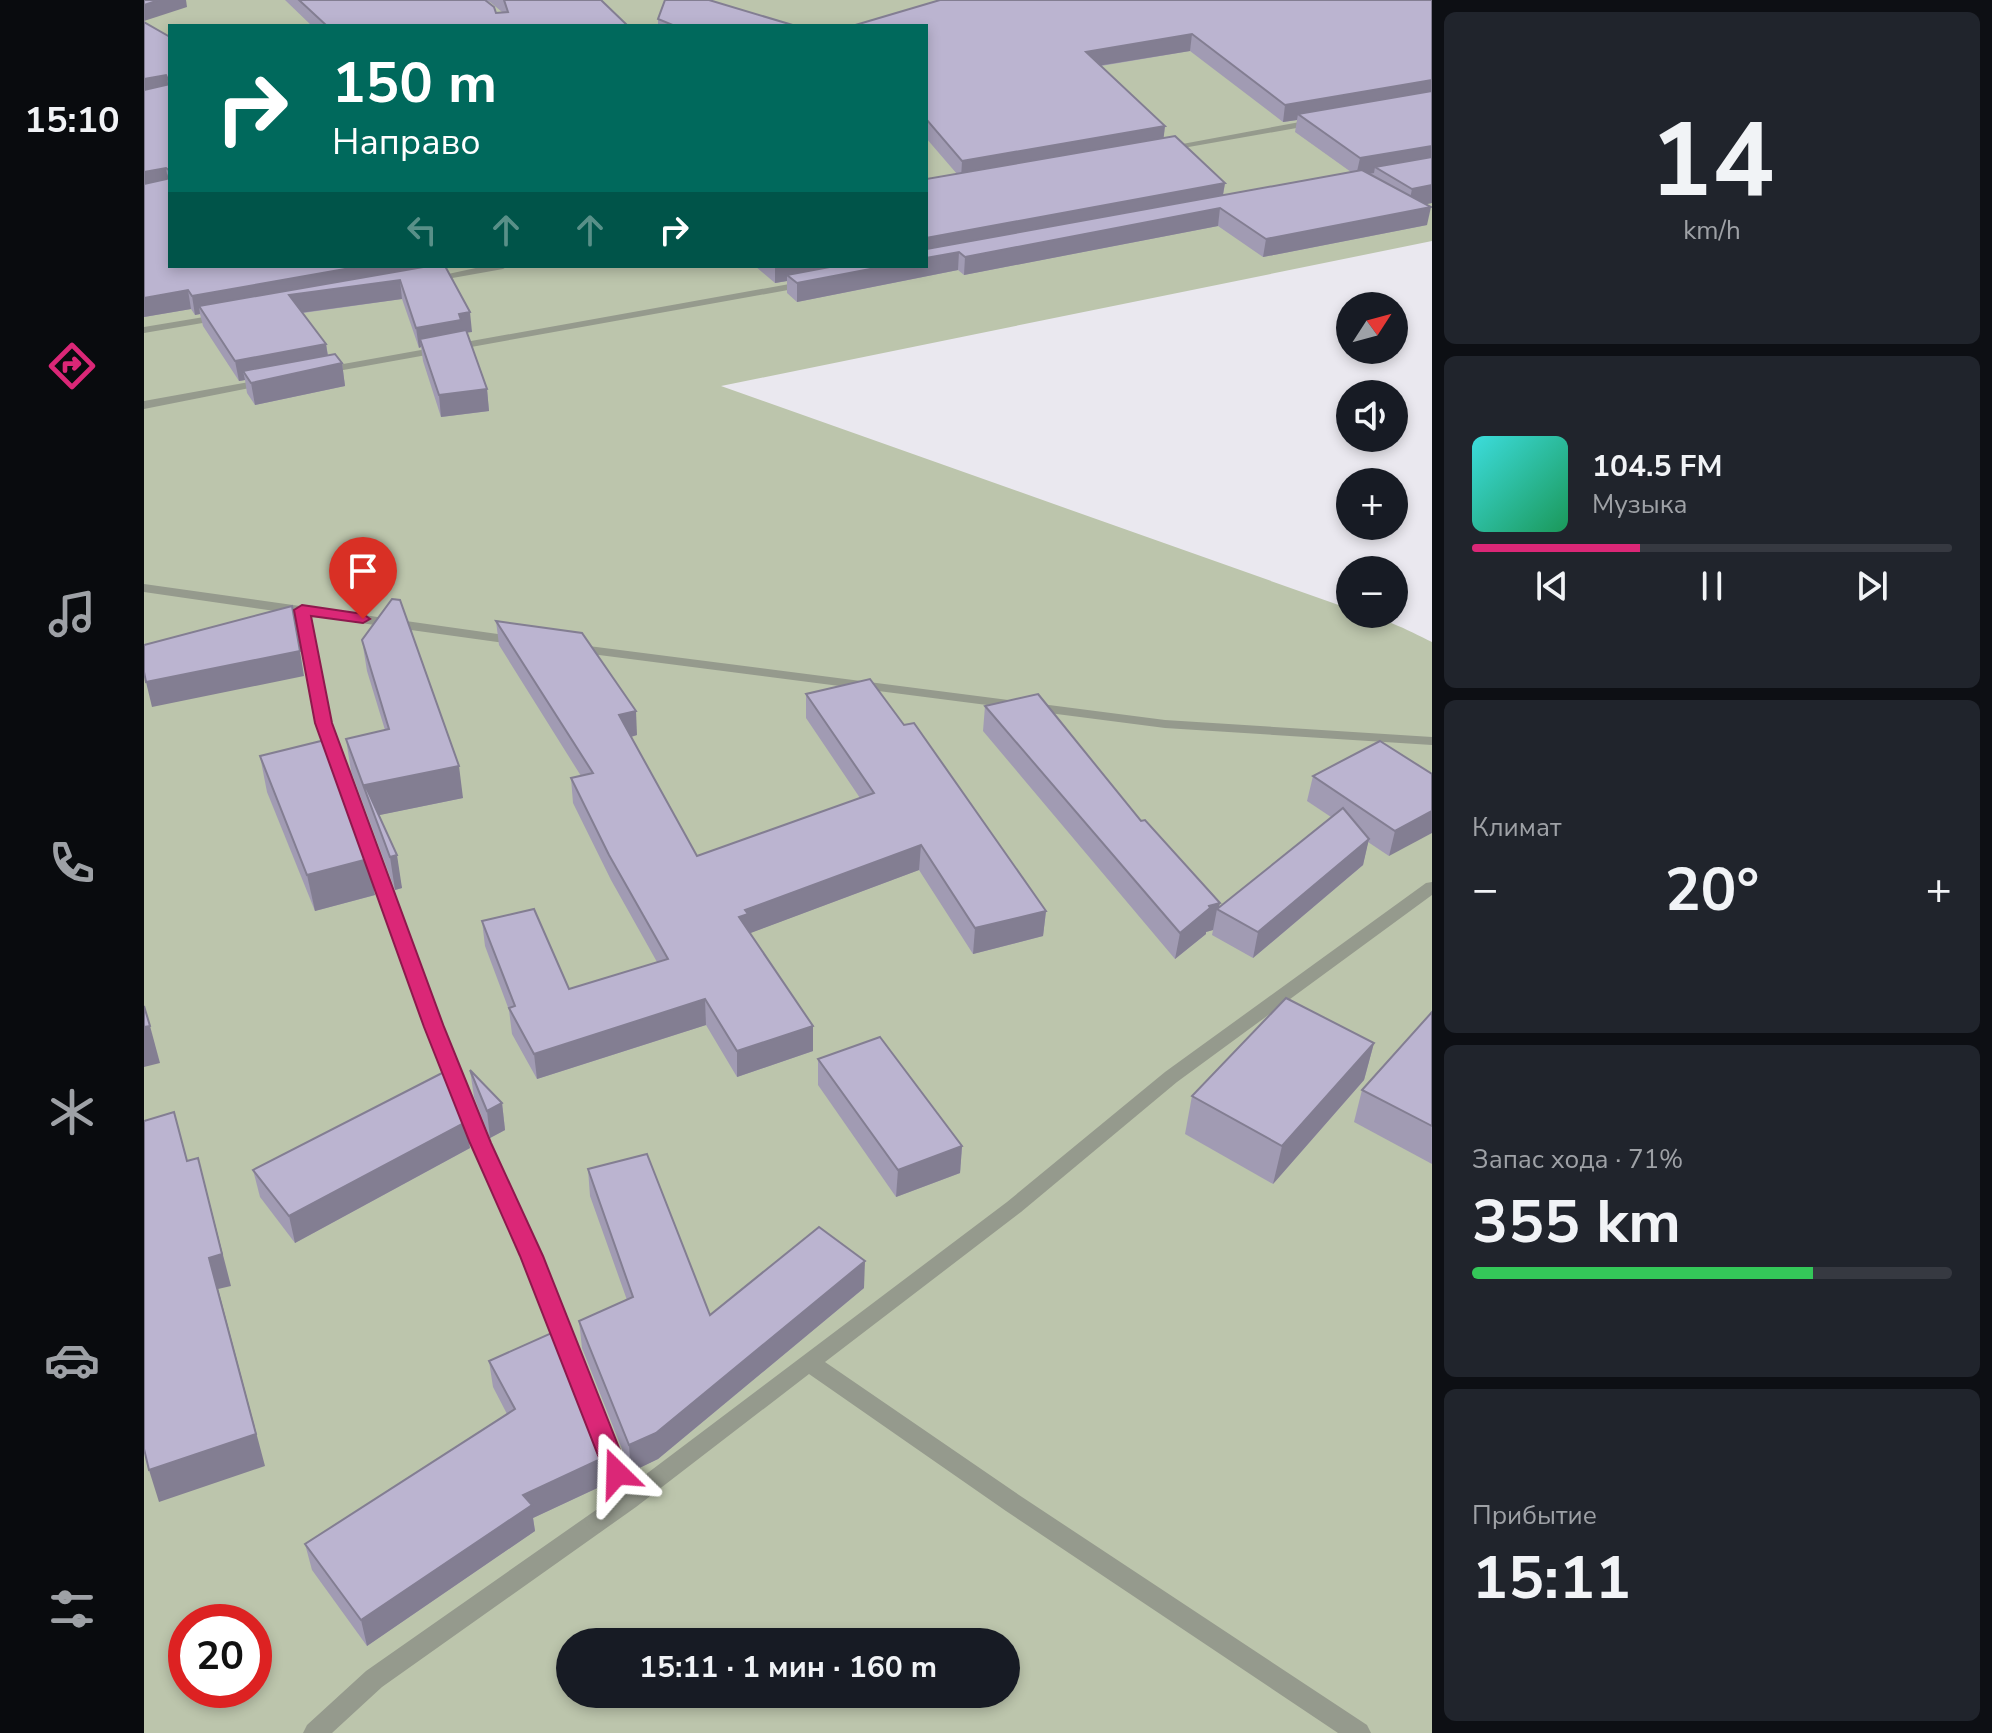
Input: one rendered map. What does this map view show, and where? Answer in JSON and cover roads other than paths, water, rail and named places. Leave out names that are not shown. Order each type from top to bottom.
[{"type":"lane","points":[[1155,150],[1325,120]]},
{"type":"lane","points":[[421,281],[492,268]]},
{"type":"lane","points":[[312,373],[826,280]]},
{"type":"lane","points":[[144,330],[241,314]]},
{"type":"lane","points":[[144,405],[282,379]]},
{"type":"lane","points":[[144,588],[530,642]]},
{"type":"lane","points":[[302,610],[323,723],[434,1027],[480,1143],[532,1256],[628,1500]]},
{"type":"lane","points":[[560,646],[1165,724],[1432,741]]},
{"type":"lane","points":[[315,1733],[374,1679],[628,1500],[1014,1207],[1182,1068],[1432,887]]},
{"type":"lane","points":[[808,1362],[1014,1504],[1359,1733]]}]
